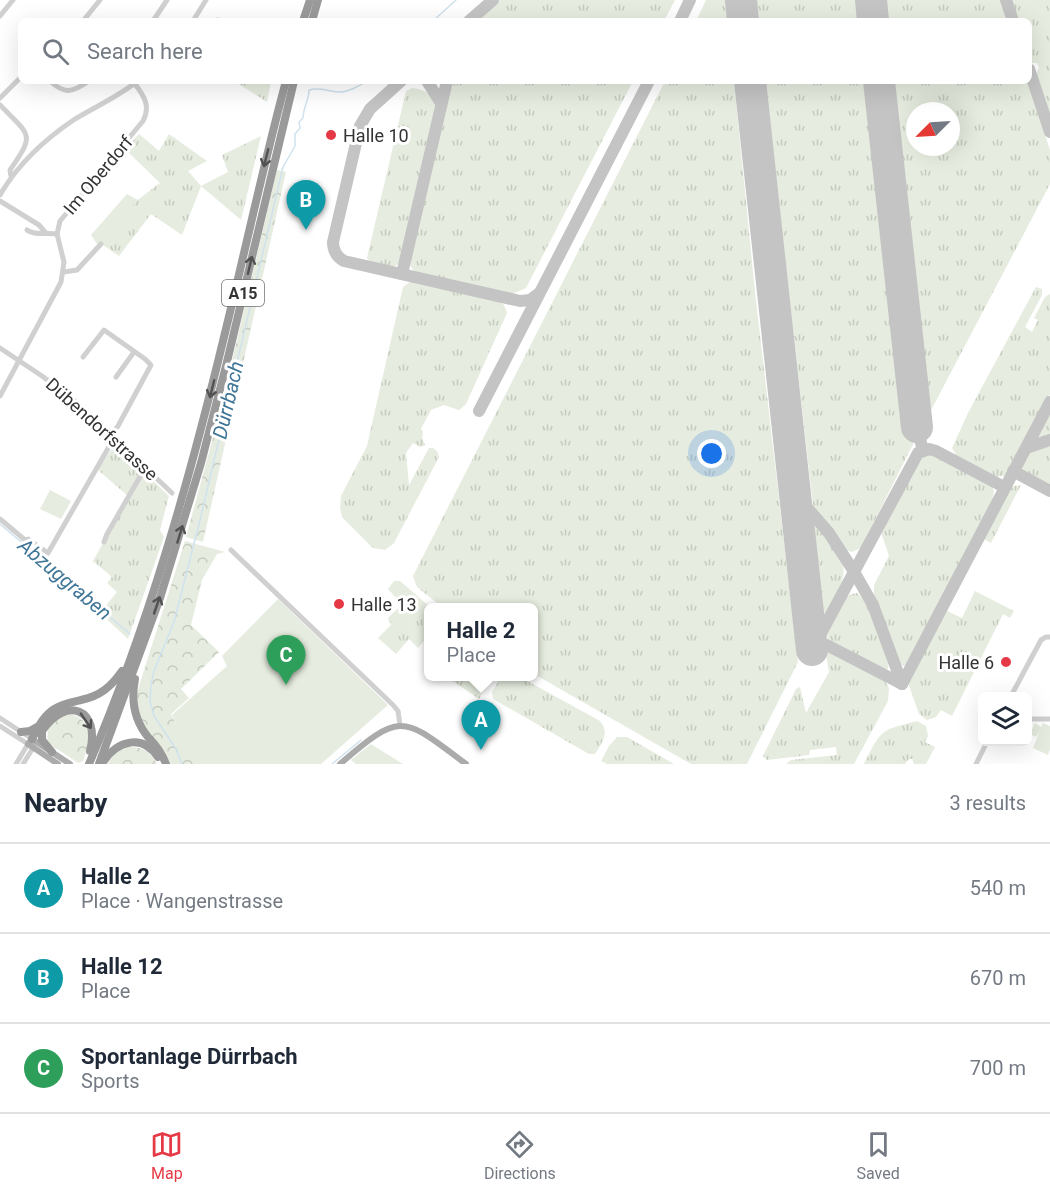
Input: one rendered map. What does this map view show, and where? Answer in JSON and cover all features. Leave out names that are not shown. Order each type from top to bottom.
[{"type":"highway","points":[[304,18],[310,0]]},
{"type":"highway","points":[[313,18],[318,0]]},
{"type":"highway","name":"A15","points":[[87,764],[129,660],[167,547],[196,447],[285,84]]},
{"type":"highway","name":"A15","points":[[100,764],[143,648],[201,463],[293,84]]},
{"type":"highway","points":[[143,648],[134,684],[134,710],[142,728],[159,749],[166,764]]},
{"type":"highway","points":[[32,743],[49,713],[58,707],[91,698],[106,690],[129,660]]},
{"type":"highway","points":[[21,732],[41,728],[61,712],[72,710],[82,714],[89,722],[92,732],[87,764]]},
{"type":"highway","points":[[41,728],[42,740],[52,752]]},
{"type":"highway","points":[[100,764],[115,748],[133,742],[152,749],[161,764]]},
{"type":"main road","points":[[340,764],[376,734],[388,727],[399,725],[408,725],[418,730],[466,764]]},
{"type":"main road","points":[[32,743],[70,764]]},
{"type":"main road","points":[[32,743],[58,764]]},
{"type":"street","points":[[0,16],[13,0]]},
{"type":"street","points":[[85,18],[100,0]]},
{"type":"street","points":[[155,18],[167,0]]},
{"type":"street","points":[[195,18],[206,0]]},
{"type":"street","points":[[0,98],[18,80]]},
{"type":"street","points":[[53,84],[59,89],[67,91],[83,84]]},
{"type":"street","points":[[0,195],[11,176],[25,161],[63,128],[133,84]]},
{"type":"street","name":"Im Oberdorf","points":[[64,272],[64,262],[57,234],[60,220],[145,118],[147,110],[145,97],[137,84]]},
{"type":"street","points":[[0,105],[24,130],[28,140],[26,148],[10,171],[11,176]]},
{"type":"street","points":[[0,201],[39,225],[45,232]]},
{"type":"street","points":[[27,230],[34,234],[45,232],[57,234]]},
{"type":"street","points":[[0,396],[61,282],[64,272],[77,270],[101,244]]},
{"type":"street","points":[[0,519],[25,540],[28,539],[48,553],[150,365],[105,330],[83,357]]},
{"type":"street","name":"Dübendorfstrasse","points":[[0,348],[68,395],[172,493]]},
{"type":"street","points":[[116,377],[134,352]]},
{"type":"street","points":[[104,542],[145,468]]},
{"type":"street","points":[[231,550],[389,701],[398,711],[399,725]]},
{"type":"street","points":[[1013,692],[1041,640],[1048,637]]},
{"type":"street","points":[[0,718],[21,732],[32,743]]},
{"type":"street","points":[[1032,719],[1050,719]]},
{"type":"street","points":[[0,726],[32,743]]},
{"type":"street","points":[[16,764],[32,743]]},
{"type":"street","points":[[23,764],[32,743]]},
{"type":"street","points":[[976,764],[985,746]]},
{"type":"green space","points":[[497,0],[675,0],[666,18],[478,18]]},
{"type":"green space","points":[[706,0],[726,0],[728,18],[697,18]]},
{"type":"green space","points":[[756,0],[1001,0],[1007,18],[758,18]]},
{"type":"green space","points":[[1010,0],[1050,0],[1050,121],[1035,76],[1039,68],[1037,63],[1032,63],[1032,18],[1016,18]]},
{"type":"green space","points":[[239,84],[270,84],[267,102]]},
{"type":"green space","points":[[449,84],[631,84],[526,288],[510,295],[416,274],[411,267],[410,260]]},
{"type":"green space","points":[[663,84],[734,84],[755,292],[798,662],[747,764],[691,764],[538,676],[538,603],[437,603],[417,587],[413,576]]},
{"type":"green space","points":[[765,84],[1028,84],[1050,150],[1050,184],[861,548],[852,552],[846,550],[813,505]]},
{"type":"green space","points":[[412,88],[428,94],[437,109],[404,254],[400,263],[392,268],[371,263],[367,258],[406,91]]},
{"type":"green space","points":[[139,134],[159,151],[169,134],[207,161],[188,171],[201,186],[182,235],[151,214],[119,256],[99,242],[131,205],[160,183],[125,149]]},
{"type":"green space","points":[[261,136],[241,220],[201,186],[228,172],[222,155]]},
{"type":"green space","points":[[277,170],[286,172],[203,542],[186,537],[221,408]]},
{"type":"green space","points":[[127,194],[138,200],[97,244],[91,235]]},
{"type":"green space","points":[[410,282],[421,282],[497,299],[504,305],[507,313],[466,404],[459,410],[444,405],[431,410],[421,429],[425,445],[420,447],[413,443],[406,453],[409,485],[429,448],[437,451],[439,457],[394,543],[385,550],[373,548],[342,517],[341,496],[367,446],[403,287]]},
{"type":"green space","points":[[1036,287],[1042,289],[1042,295],[1025,327],[1032,332],[1038,320],[1034,318],[1045,297],[1050,294],[1050,394],[1010,471],[1004,476],[995,477],[958,458],[952,448],[968,413]]},
{"type":"green space","points":[[1050,410],[1050,490],[1027,477],[1022,463]]},
{"type":"green space","points":[[115,445],[169,496],[160,530],[164,537],[128,639],[100,613],[117,592],[107,583],[112,577],[93,561],[129,497],[97,469]]},
{"type":"green space","points":[[926,455],[937,455],[991,484],[994,491],[992,502],[908,664],[903,666],[897,662],[874,598],[874,585],[889,556],[881,532],[915,462]]},
{"type":"green space","points":[[1021,485],[991,543],[982,538],[1007,490]]},
{"type":"green space","points":[[50,490],[71,501],[61,519],[40,509]]},
{"type":"green space","points":[[815,524],[836,550],[844,568],[840,588],[823,618],[811,527]]},
{"type":"green space","points":[[185,541],[225,552],[217,554],[202,580],[191,625],[219,652],[181,689],[189,698],[171,714],[197,764],[166,764],[144,732],[133,705]]},
{"type":"green space","points":[[394,581],[400,581],[425,603],[424,641],[418,648],[409,639],[396,654],[378,638],[391,625],[388,618],[402,604],[388,589]]},
{"type":"green space","points":[[975,591],[1014,611],[1010,618],[1003,614],[952,716],[941,710],[936,717],[927,720],[919,714],[908,683],[945,610],[962,618]]},
{"type":"green space","points":[[857,593],[868,606],[884,640],[888,669],[883,670],[852,655],[836,646],[827,636],[829,625],[841,603]]},
{"type":"green space","points":[[278,599],[388,705],[321,764],[195,764],[172,715],[227,666],[222,656]]},
{"type":"green space","points":[[829,651],[883,678],[889,688],[888,701],[854,764],[786,764],[791,760],[837,755],[836,747],[810,750],[809,755],[767,760],[763,756],[796,689],[800,687],[806,713],[829,672],[826,654]]},
{"type":"green space","points":[[453,681],[490,681],[479,699]]},
{"type":"green space","points":[[499,681],[527,681],[600,721],[605,734],[595,754],[589,754],[493,699],[492,692]]},
{"type":"green space","points":[[69,714],[83,720],[88,732],[83,761],[78,763],[47,742],[48,727],[62,715]]},
{"type":"green space","points":[[917,721],[926,726],[928,736],[925,742],[935,747],[926,764],[914,764],[912,759],[909,759],[905,764],[864,764],[883,733]]},
{"type":"green space","points":[[1035,723],[1041,727],[1043,723],[1050,726],[1048,755],[1033,748],[1040,731],[1036,737],[1032,735]]},
{"type":"green space","points":[[617,737],[627,737],[674,764],[607,764],[601,761]]},
{"type":"green space","points":[[371,744],[403,764],[356,764],[351,760]]},
{"type":"green space","points":[[128,747],[145,750],[157,764],[107,764],[117,751]]},
{"type":"waterway","name":"Dürrbach","points":[[436,18],[456,0]]},
{"type":"waterway","name":"Dürrbach","points":[[182,764],[176,749],[154,716],[150,701],[151,685],[154,671],[174,622],[200,520],[283,167],[295,146],[295,134],[300,128],[299,122],[303,118],[309,90],[341,92],[362,84]]},
{"type":"waterway","name":"Abzuggraben","points":[[0,524],[130,634]]},
{"type":"waterway","points":[[332,764],[361,740]]},
{"type":"taxiway","points":[[472,18],[493,0]]},
{"type":"taxiway","points":[[681,18],[690,0]]},
{"type":"taxiway","points":[[1006,0],[1012,18]]},
{"type":"taxiway","points":[[1032,78],[1050,132]]},
{"type":"taxiway","points":[[398,84],[370,109],[360,126],[333,242],[339,258],[520,301],[530,300],[538,294]]},
{"type":"taxiway","points":[[429,84],[441,103]]},
{"type":"taxiway","points":[[402,274],[446,84]]},
{"type":"taxiway","points":[[479,411],[647,84]]},
{"type":"taxiway","points":[[902,684],[1050,402]]},
{"type":"taxiway","points":[[917,427],[923,451]]},
{"type":"taxiway","points":[[1026,448],[1050,440]]},
{"type":"taxiway","points":[[812,650],[918,453],[929,449],[936,451],[1004,487]]},
{"type":"taxiway","points":[[1013,471],[1050,491]]},
{"type":"taxiway","points":[[794,483],[803,503],[829,533],[873,605],[902,684]]},
{"type":"taxiway","points":[[817,640],[902,684]]},
{"type":"runway","points":[[741,0],[743,18]]},
{"type":"runway","points":[[871,0],[873,18]]},
{"type":"runway","points":[[750,84],[812,650]]},
{"type":"runway","points":[[879,84],[917,427]]},
{"type":"place","name":"Halle 10","points":[[331,135]]},
{"type":"place","name":"Halle 12","points":[[306,230]]},
{"type":"place","name":"Halle 13","points":[[339,604]]},
{"type":"place","name":"Halle 6","points":[[1006,662]]},
{"type":"place","name":"Sportanlage Dürrbach","points":[[286,685]]},
{"type":"place","name":"Halle 2","points":[[481,750]]}]
